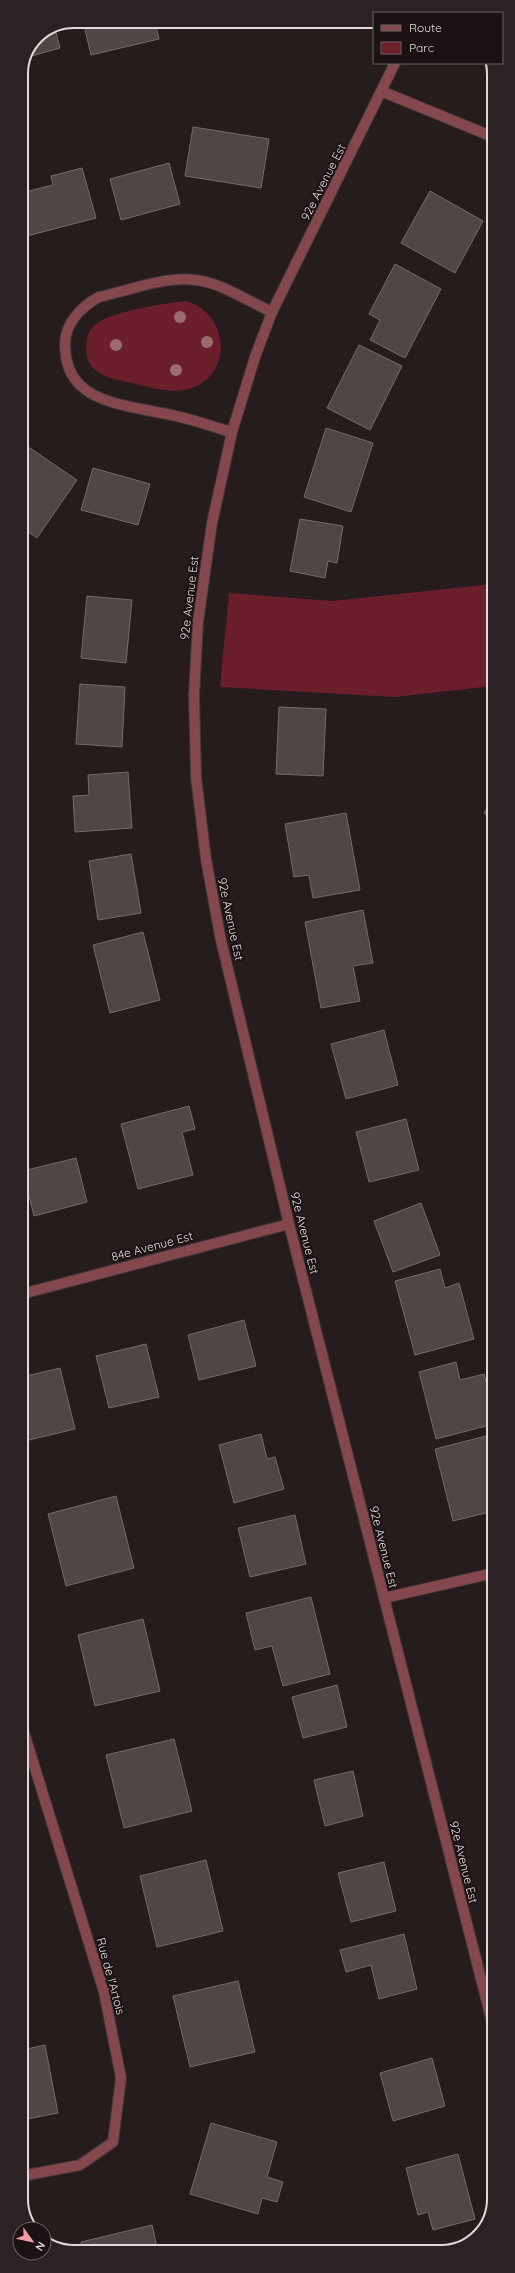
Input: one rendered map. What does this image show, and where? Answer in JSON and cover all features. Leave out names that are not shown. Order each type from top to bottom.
[{"type":"street","name":"92e Avenue Est","points":[[395,64],[272,312],[255,357],[232,432],[212,523],[198,622],[194,695],[196,777],[206,859],[220,936],[289,1224],[487,2003]]},
{"type":"street","points":[[382,91],[487,135]]},
{"type":"street","points":[[232,432],[178,416],[104,400],[92,395],[74,379],[68,368],[65,342],[67,332],[80,311],[88,303],[99,297],[182,280],[204,282],[217,286],[272,312]]},
{"type":"street","name":"84e Avenue Est","points":[[28,1292],[289,1224]]},
{"type":"street","points":[[384,1598],[487,1575]]},
{"type":"street","name":"Rue de l'Artois","points":[[28,1745],[104,1992],[121,2078],[113,2142],[80,2166],[28,2175]]},
{"type":"green space","points":[[186,301],[201,308],[211,318],[218,331],[221,345],[219,359],[213,372],[203,382],[181,391],[157,389],[102,375],[89,363],[86,353],[86,344],[90,331],[96,324],[125,312]]},
{"type":"green space","points":[[487,585],[487,687],[395,697],[220,687],[229,593],[332,601]]},
{"type":"building","points":[[85,28],[157,28],[159,39],[91,55]]},
{"type":"building","points":[[56,31],[60,48],[31,56],[41,41]]},
{"type":"building","points":[[193,127],[269,139],[261,188],[185,176]]},
{"type":"building","points":[[169,163],[180,204],[121,220],[110,179]]},
{"type":"building","points":[[82,168],[96,218],[28,236],[28,191],[53,185],[51,176]]},
{"type":"building","points":[[430,191],[483,221],[455,273],[401,243]]},
{"type":"building","points":[[395,264],[441,289],[405,358],[370,340],[380,320],[369,314]]},
{"type":"building","points":[[359,345],[402,366],[370,430],[327,408]]},
{"type":"building","points":[[326,428],[373,443],[351,512],[304,497]]},
{"type":"building","points":[[28,447],[77,480],[37,538],[28,532]]},
{"type":"building","points":[[93,468],[150,484],[138,525],[81,510]]},
{"type":"building","points":[[300,519],[343,526],[337,563],[328,561],[325,578],[290,571]]},
{"type":"building","points":[[87,596],[132,600],[126,663],[81,658]]},
{"type":"building","points":[[80,684],[125,687],[122,747],[76,744]]},
{"type":"building","points":[[279,707],[326,709],[323,776],[276,774]]},
{"type":"building","points":[[128,772],[132,828],[75,832],[73,796],[89,795],[88,775]]},
{"type":"building","points":[[487,808],[487,815],[484,813]]},
{"type":"building","points":[[346,813],[360,890],[313,898],[309,875],[294,877],[285,824]]},
{"type":"building","points":[[131,854],[141,913],[98,920],[89,861]]},
{"type":"building","points":[[363,910],[373,963],[353,966],[360,1001],[321,1008],[305,922]]},
{"type":"building","points":[[143,932],[160,1000],[110,1013],[93,945]]},
{"type":"building","points":[[384,1030],[398,1085],[346,1099],[331,1044]]},
{"type":"building","points":[[189,1106],[195,1129],[182,1132],[193,1175],[138,1189],[121,1124]]},
{"type":"building","points":[[406,1119],[419,1170],[369,1182],[356,1132]]},
{"type":"building","points":[[76,1158],[87,1202],[34,1216],[28,1191],[28,1170]]},
{"type":"building","points":[[421,1203],[440,1255],[393,1272],[374,1221]]},
{"type":"building","points":[[440,1269],[445,1288],[459,1283],[474,1339],[415,1355],[395,1281]]},
{"type":"building","points":[[244,1320],[256,1366],[199,1380],[188,1335]]},
{"type":"building","points":[[146,1344],[159,1397],[109,1408],[96,1356]]},
{"type":"building","points":[[456,1362],[460,1380],[484,1374],[487,1385],[487,1426],[436,1439],[419,1372]]},
{"type":"building","points":[[60,1368],[75,1429],[29,1440],[28,1376]]},
{"type":"building","points":[[261,1434],[267,1459],[275,1457],[284,1489],[234,1503],[219,1445]]},
{"type":"building","points":[[486,1436],[487,1513],[453,1521],[435,1449]]},
{"type":"building","points":[[116,1496],[134,1568],[66,1586],[48,1514]]},
{"type":"building","points":[[295,1515],[306,1564],[250,1577],[238,1528]]},
{"type":"building","points":[[311,1597],[330,1674],[283,1686],[272,1646],[255,1650],[246,1613]]},
{"type":"building","points":[[143,1619],[160,1691],[95,1706],[78,1635]]},
{"type":"building","points":[[337,1685],[347,1727],[303,1738],[292,1697]]},
{"type":"building","points":[[174,1739],[192,1811],[124,1828],[106,1755]]},
{"type":"building","points":[[353,1771],[363,1816],[325,1826],[314,1780]]},
{"type":"building","points":[[206,1860],[223,1931],[157,1947],[140,1876]]},
{"type":"building","points":[[384,1862],[396,1911],[351,1922],[338,1873]]},
{"type":"building","points":[[404,1934],[417,1989],[379,1999],[371,1965],[346,1972],[340,1950]]},
{"type":"building","points":[[238,1981],[255,2052],[190,2067],[173,1996]]},
{"type":"building","points":[[45,2045],[58,2113],[28,2119],[28,2049]]},
{"type":"building","points":[[432,2058],[445,2106],[393,2121],[380,2073]]},
{"type":"building","points":[[211,2123],[277,2142],[267,2177],[283,2182],[277,2202],[262,2198],[258,2214],[190,2194]]},
{"type":"building","points":[[458,2154],[475,2219],[433,2230],[428,2212],[418,2215],[406,2168]]},
{"type":"building","points":[[152,2225],[156,2245],[82,2245],[81,2242]]}]
